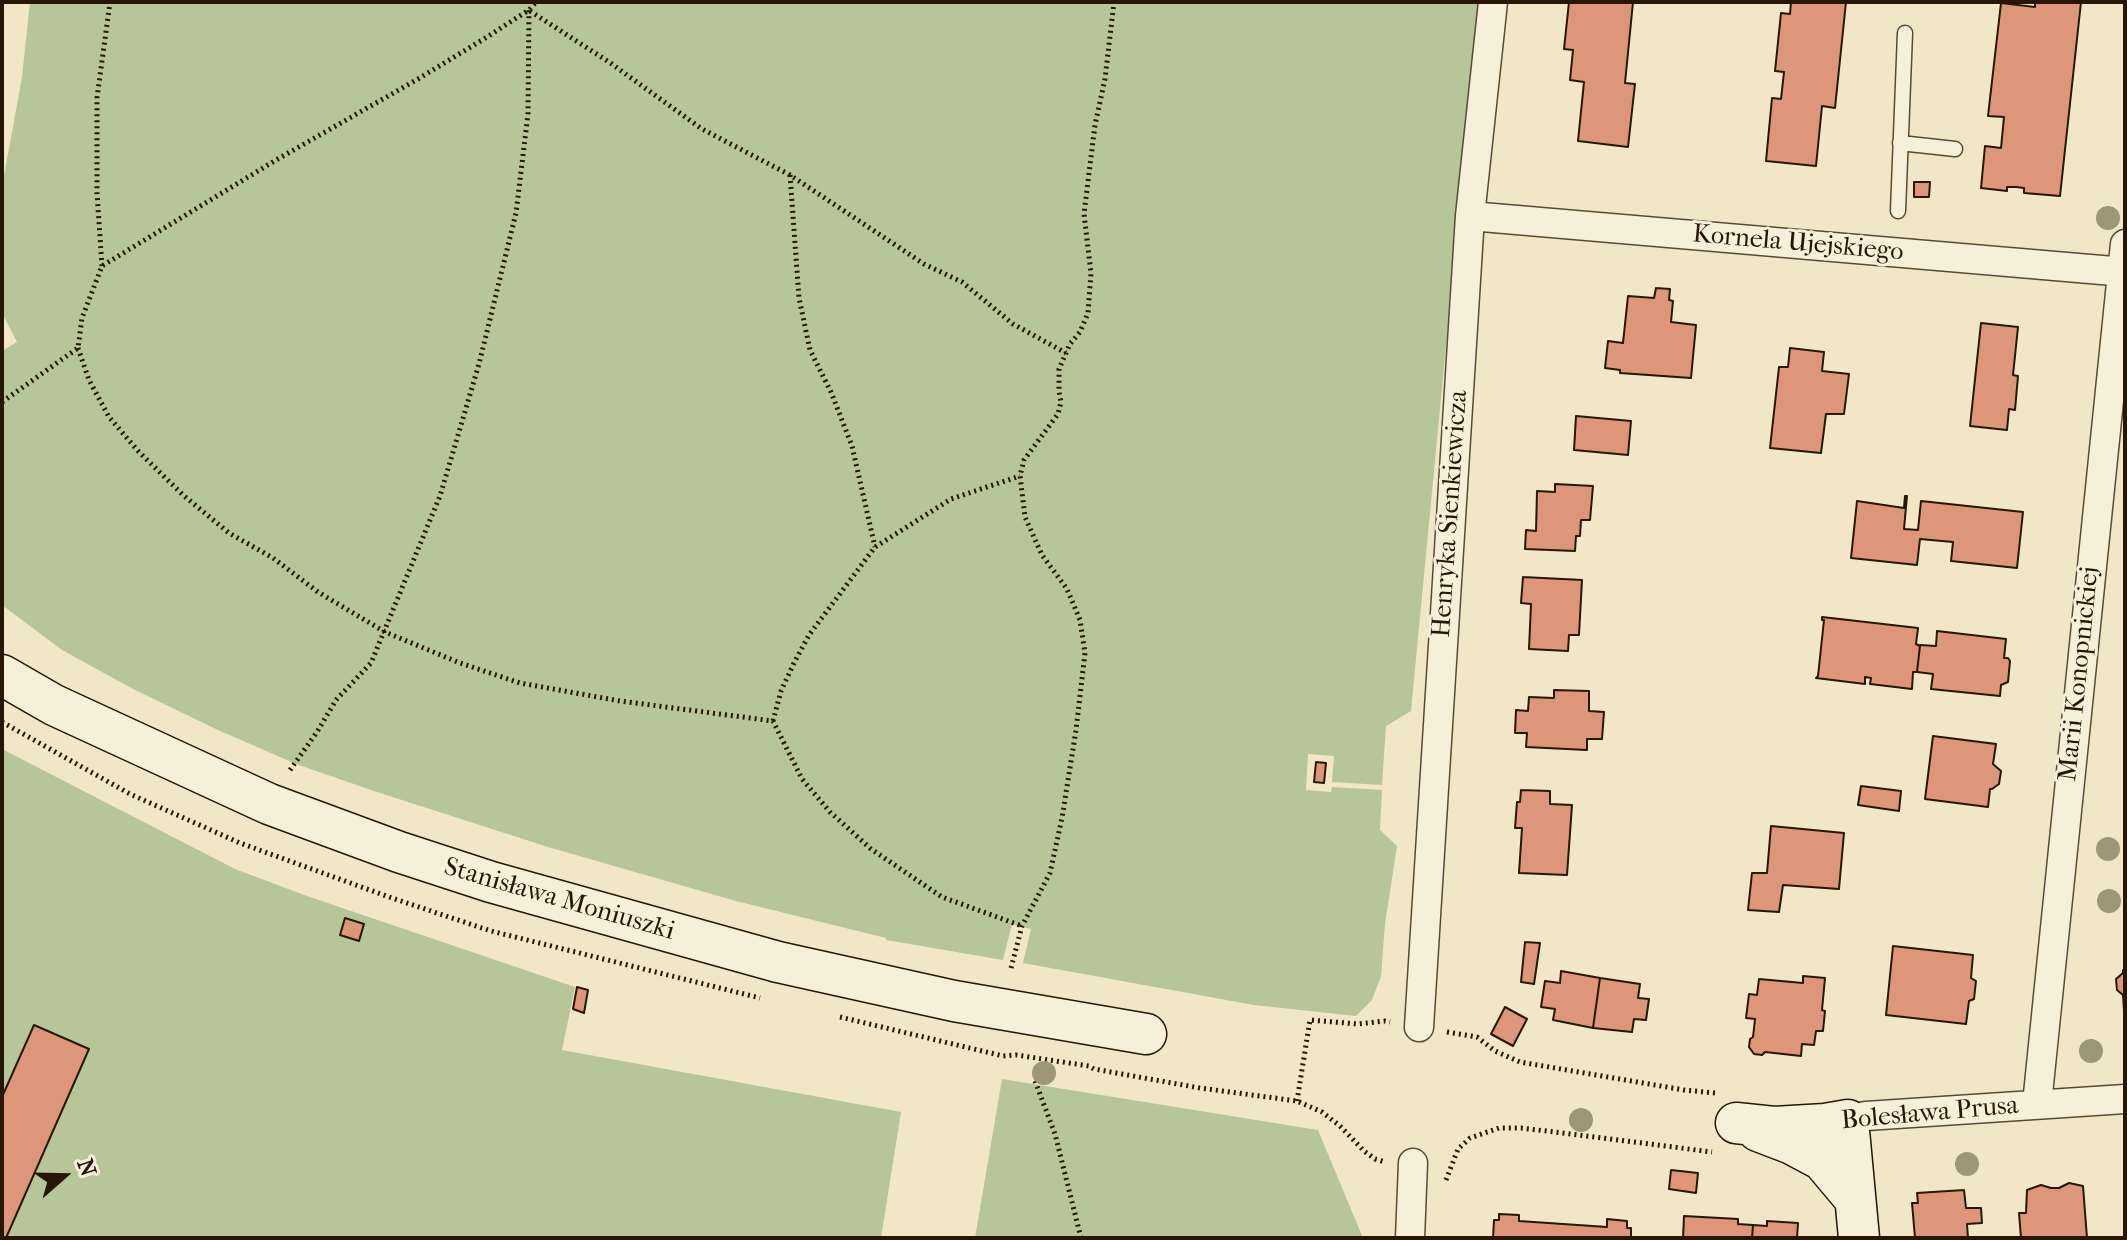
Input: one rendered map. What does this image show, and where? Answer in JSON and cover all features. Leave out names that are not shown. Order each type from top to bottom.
[{"type":"street","name":"Henryka Sienkiewicza","points":[[1407,1025],[1470,216],[1493,2]]},
{"type":"street","name":"Kornela Ujejskiego","points":[[1470,216],[2124,262]]},
{"type":"street","name":"Marii Konopnickiej","points":[[2037,1104],[2124,262]]},
{"type":"street","name":"Stanisława Moniuszki","points":[[2,675],[54,705],[269,804],[491,882],[778,962],[954,1001],[1146,1034]]},
{"type":"street","name":"Bolesława Prusa","points":[[1724,1123],[1774,1127],[1825,1124],[1866,1116],[2125,1099]]},
{"type":"street","points":[[1848,1120],[1859,1238]]},
{"type":"street","points":[[1724,1123],[1792,1144],[1822,1160],[1854,1198]]},
{"type":"street","points":[[1410,1238],[1413,1163]]},
{"type":"lane","points":[[1898,211],[1905,33]]},
{"type":"lane","points":[[1900,143],[1955,149]]},
{"type":"path","points":[[110,2],[97,98],[97,193],[102,266],[82,318],[78,348],[89,380],[109,417],[139,452],[183,495],[229,533],[273,558],[318,592],[385,632],[460,663],[520,683],[620,701],[773,721]]},
{"type":"path","points":[[102,266],[276,160],[418,79],[529,10],[536,2]]},
{"type":"path","points":[[1011,968],[1022,926],[1050,873],[1069,774],[1085,653],[1080,620],[1067,589],[1042,555],[1025,517],[1020,476],[1024,460],[1058,414],[1061,402],[1059,369],[1088,313],[1091,273],[1084,214],[1114,2]]},
{"type":"path","points":[[529,10],[609,62],[702,129],[790,175],[924,264],[962,282],[1013,324],[1066,353]]},
{"type":"path","points":[[290,770],[336,700],[371,663],[440,496],[479,364],[516,213],[528,114],[529,10]]},
{"type":"path","points":[[790,175],[799,298],[810,350],[831,392],[852,446],[875,547]]},
{"type":"path","points":[[2,402],[78,348]]},
{"type":"path","points":[[1020,476],[951,499],[875,547],[809,635],[781,691],[773,721],[802,779],[830,812],[871,849],[942,897],[1022,926]]},
{"type":"path","points":[[1297,1101],[1310,1020],[1358,1024],[1385,1021],[1407,1025]]},
{"type":"path","points":[[1461,1034],[1477,1037],[1495,1051],[1520,1062],[1684,1090],[1724,1123]]},
{"type":"path","points":[[1003,1056],[1016,1055],[1089,1066],[1200,1088],[1297,1101],[1322,1112],[1364,1151],[1384,1162]]},
{"type":"path","points":[[1035,1081],[1055,1134],[1081,1238]]},
{"type":"path","points":[[1446,1180],[1458,1149],[1470,1138],[1499,1128],[1559,1132],[1724,1123]]},
{"type":"green space","points":[[30,2],[1479,2],[1411,711],[1386,726],[1382,785],[1332,782],[1334,756],[1308,754],[1306,790],[1331,792],[1332,787],[1382,790],[1380,830],[1397,846],[1381,976],[1372,1000],[1356,1016],[1254,1005],[1023,963],[1031,929],[1012,924],[1003,960],[886,940],[736,901],[548,847],[296,764],[135,690],[62,650],[2,605],[2,351],[17,342],[2,313],[2,187],[22,77]]},
{"type":"green space","points":[[2,749],[235,869],[575,987],[562,1050],[901,1112],[881,1238],[2,1238]]},
{"type":"green space","points":[[1002,1079],[1318,1130],[1363,1238],[975,1238]]},
{"type":"building","points":[[1569,2],[1633,2],[1625,83],[1635,84],[1628,147],[1578,141],[1584,82],[1570,80],[1573,50],[1564,49]]},
{"type":"building","points":[[1791,2],[1846,2],[1835,108],[1822,106],[1816,166],[1766,161],[1772,98],[1781,99],[1784,72],[1775,71],[1781,13],[1790,14]]},
{"type":"building","points":[[2035,2],[2081,2],[2060,196],[2024,193],[2024,188],[2016,187],[2007,187],[2007,191],[1981,188],[1985,146],[2001,148],[2004,117],[1988,116],[2001,3],[2035,7]]},
{"type":"building","points":[[1914,182],[1930,182],[1929,197],[1914,197]]},
{"type":"building","points":[[1656,288],[1670,289],[1669,300],[1673,301],[1671,322],[1696,325],[1691,378],[1620,373],[1620,370],[1605,368],[1608,341],[1623,343],[1628,296],[1654,298]]},
{"type":"building","points":[[1981,323],[2018,327],[2013,375],[2018,376],[2015,410],[2009,409],[2007,430],[1970,426]]},
{"type":"building","points":[[1790,348],[1824,352],[1822,371],[1849,374],[1844,414],[1826,414],[1821,453],[1770,448],[1779,367],[1788,367]]},
{"type":"building","points":[[1576,416],[1631,421],[1628,455],[1574,450]]},
{"type":"building","points":[[1555,484],[1593,486],[1590,520],[1581,520],[1575,551],[1525,549],[1526,530],[1536,531],[1537,491],[1555,492]]},
{"type":"building","points":[[1905,496],[1904,529],[1918,530],[1921,501],[2023,512],[2017,568],[1951,561],[1953,542],[1920,539],[1917,565],[1851,558],[1857,501],[1904,508]]},
{"type":"building","points":[[1523,577],[1582,580],[1579,635],[1569,635],[1568,651],[1529,649],[1531,604],[1521,603]]},
{"type":"building","points":[[1822,617],[1918,628],[1916,644],[1920,646],[1912,689],[1870,684],[1871,678],[1865,677],[1865,684],[1816,678]]},
{"type":"building","points":[[1937,631],[2006,639],[2004,658],[2010,661],[2008,682],[2001,685],[2000,696],[1931,689],[1933,674],[1917,672],[1920,645],[1936,646]]},
{"type":"building","points":[[1554,690],[1589,691],[1589,711],[1604,712],[1602,739],[1587,739],[1587,750],[1526,747],[1527,733],[1515,733],[1516,710],[1528,711],[1529,697],[1554,698]]},
{"type":"building","points":[[1933,736],[1996,744],[1993,764],[2001,771],[1999,784],[1990,789],[1988,807],[1925,799]]},
{"type":"building","points":[[1316,762],[1326,763],[1324,783],[1314,782]]},
{"type":"building","points":[[1861,786],[1901,791],[1899,811],[1858,805]]},
{"type":"building","points":[[1521,790],[1550,791],[1550,804],[1572,805],[1567,875],[1519,873],[1522,828],[1515,828]]},
{"type":"building","points":[[1771,826],[1844,833],[1839,889],[1783,885],[1779,912],[1748,910],[1752,873],[1767,873]]},
{"type":"building","points":[[345,918],[364,924],[359,941],[340,935]]},
{"type":"building","points":[[1525,942],[1540,943],[1534,984],[1521,982]]},
{"type":"building","points":[[1893,946],[1973,955],[1971,978],[1976,981],[1966,1024],[1886,1015]]},
{"type":"building","points":[[2123,970],[2125,1026],[2123,995],[2117,990],[2116,979]]},
{"type":"building","points":[[1561,971],[1600,978],[1593,1028],[1553,1020],[1555,1009],[1541,1007],[1545,981],[1560,983]]},
{"type":"building","points":[[1803,976],[1825,978],[1823,1031],[1816,1031],[1814,1045],[1802,1044],[1801,1056],[1765,1052],[1762,1055],[1754,1054],[1749,1047],[1755,1019],[1746,1018],[1749,994],[1757,995],[1759,979],[1803,983]]},
{"type":"building","points":[[1600,978],[1640,984],[1638,998],[1649,999],[1646,1020],[1634,1019],[1632,1032],[1593,1028]]},
{"type":"building","points":[[577,987],[588,990],[584,1013],[573,1009]]},
{"type":"building","points":[[1505,1007],[1527,1019],[1513,1046],[1491,1034]]},
{"type":"building","points":[[34,1025],[89,1049],[6,1238],[2,1238],[2,1097]]},
{"type":"building","points":[[1671,1170],[1698,1173],[1696,1193],[1669,1189]]},
{"type":"building","points":[[2069,1183],[2083,1186],[2087,1238],[2021,1238],[2019,1213],[2026,1213],[2027,1190],[2041,1185],[2059,1188]]},
{"type":"building","points":[[1964,1190],[1966,1208],[1981,1208],[1982,1223],[1967,1224],[1968,1238],[1915,1238],[1912,1203],[1918,1203],[1917,1193]]},
{"type":"building","points":[[1499,1214],[1519,1215],[1519,1221],[1607,1227],[1607,1219],[1627,1221],[1631,1238],[1493,1238],[1494,1220],[1499,1220]]},
{"type":"building","points":[[1684,1216],[1738,1219],[1738,1224],[1753,1225],[1752,1238],[1683,1238]]},
{"type":"building","points":[[1767,1221],[1798,1223],[1797,1238],[1752,1238],[1753,1225],[1767,1226]]}]
